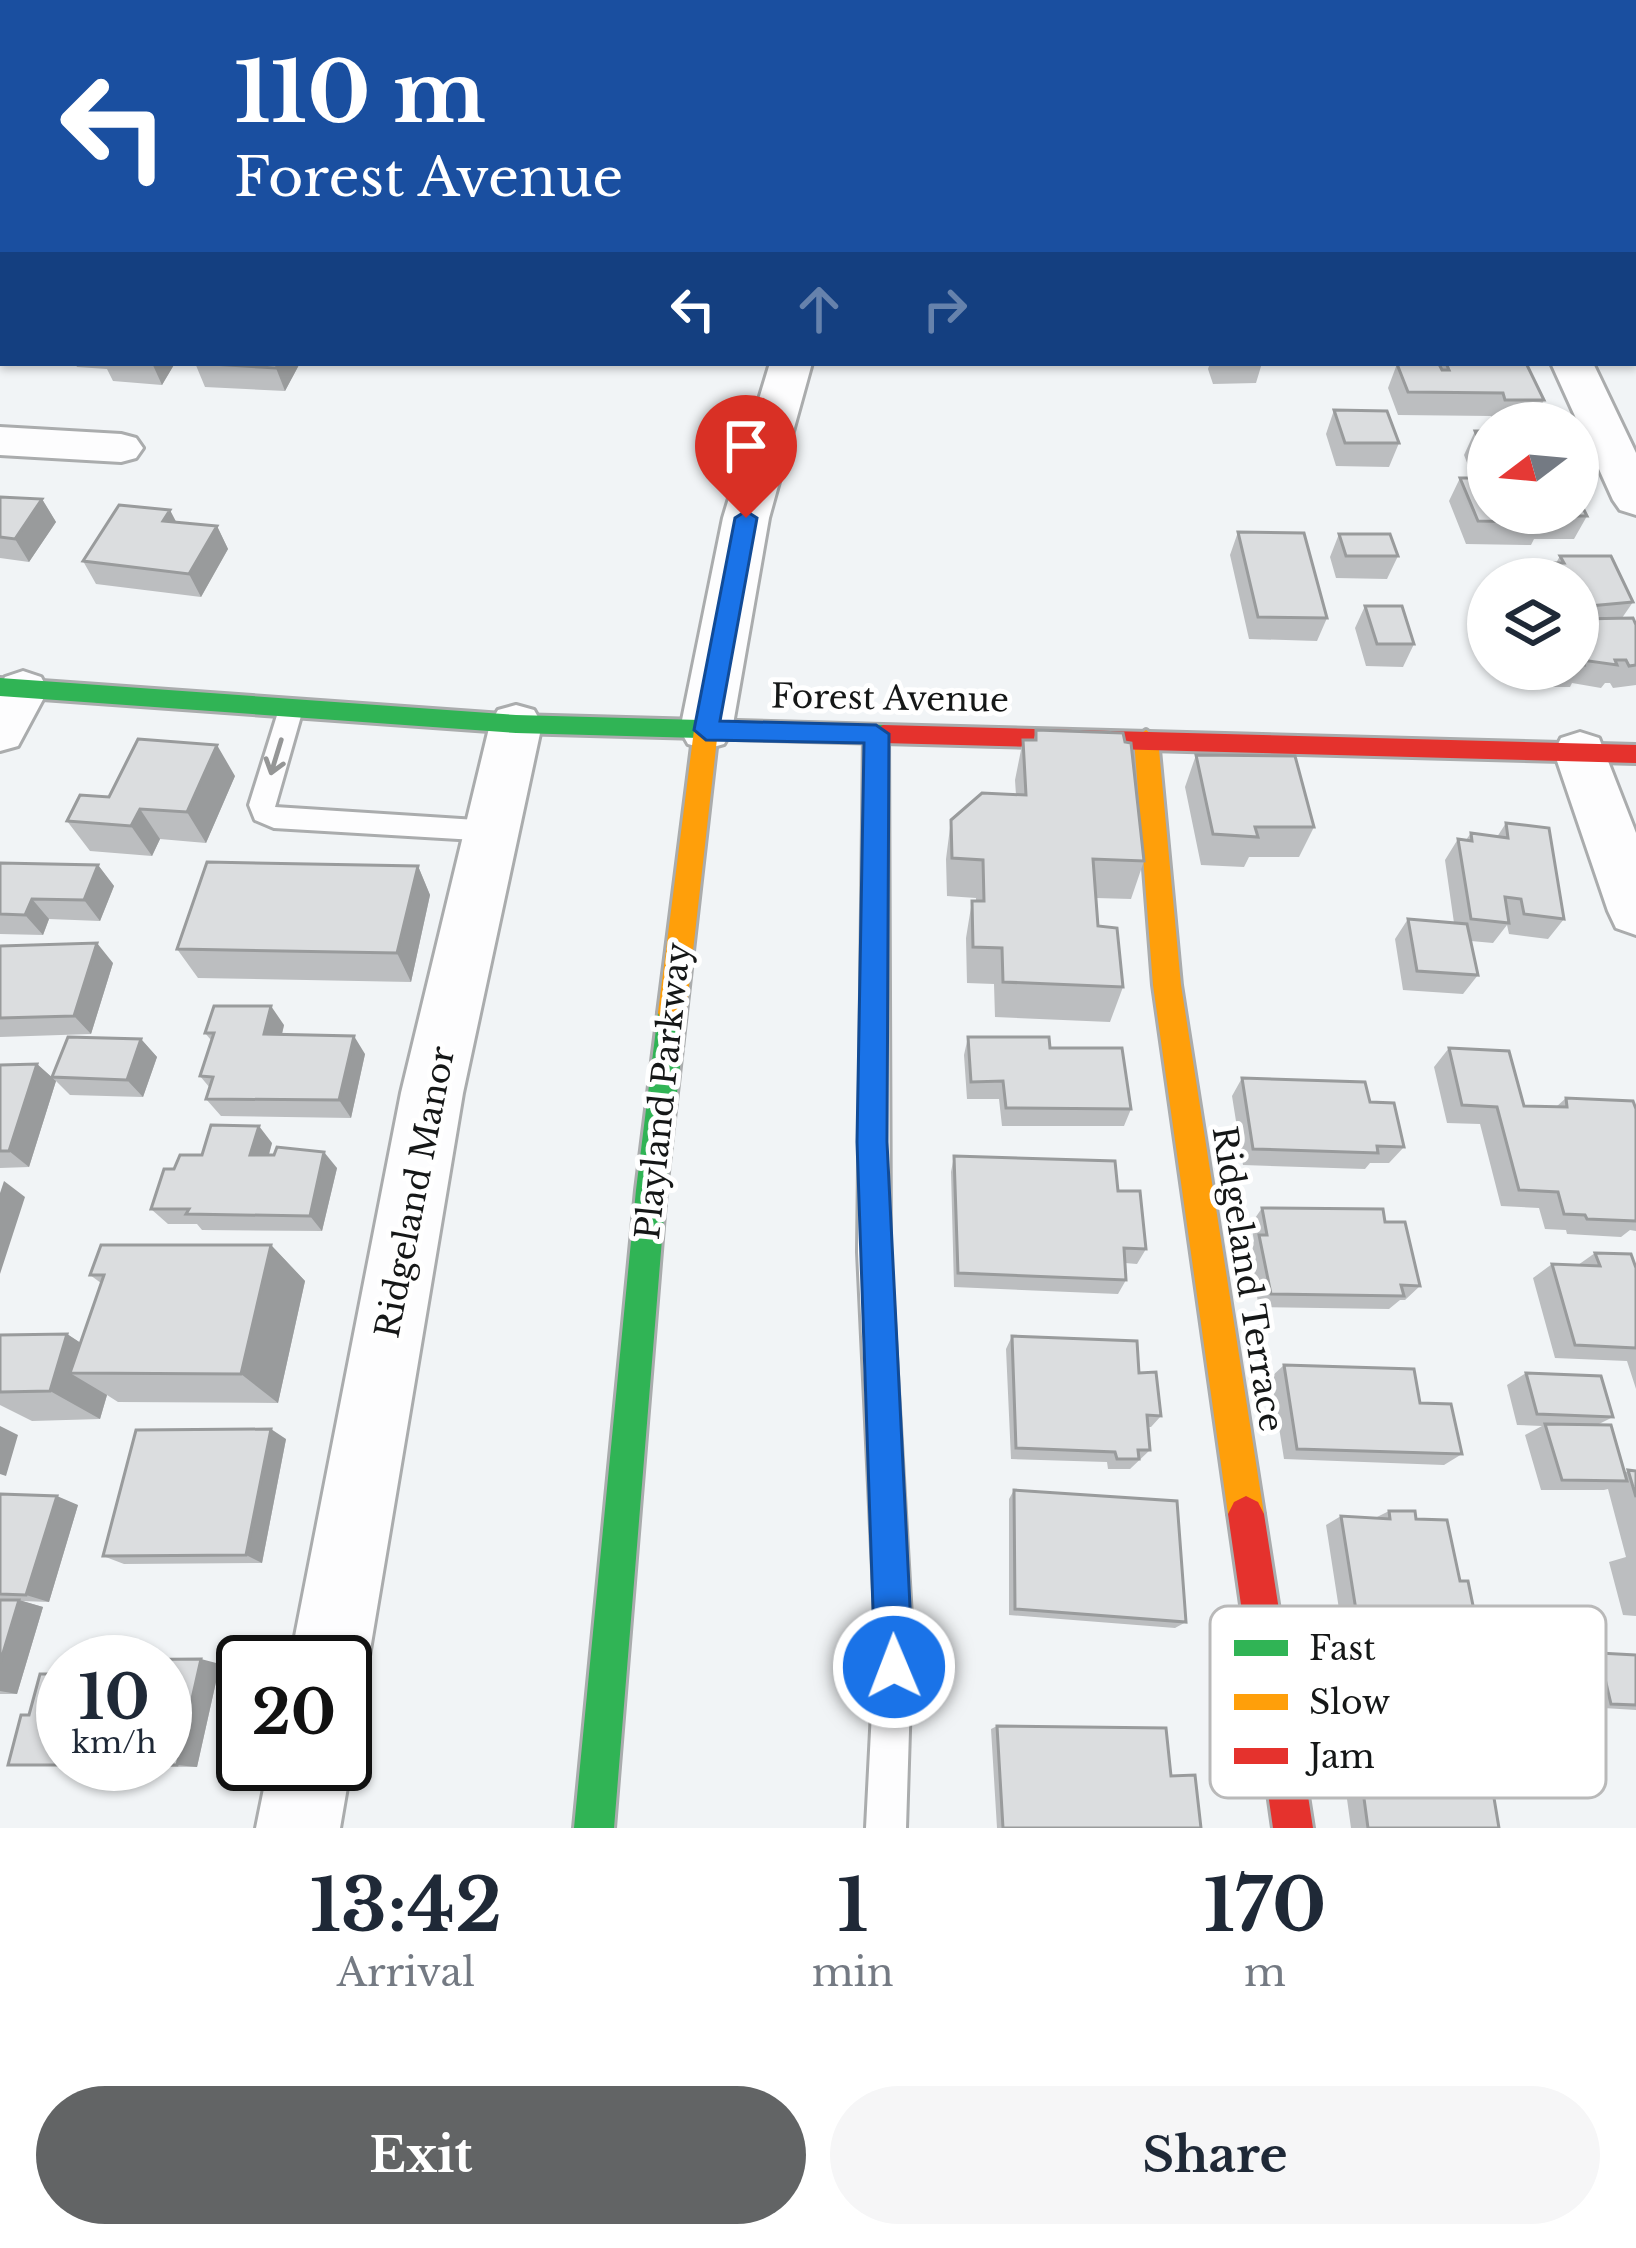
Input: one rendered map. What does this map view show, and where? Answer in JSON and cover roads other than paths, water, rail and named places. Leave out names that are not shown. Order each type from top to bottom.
[{"type":"street","name":"Playland Parkway","points":[[594,1828],[651,1190],[706,730],[746,518],[790,366]]},
{"type":"street","points":[[1573,366],[1636,500]]},
{"type":"street","points":[[0,440],[121,448]]},
{"type":"street","name":"Forest Avenue","points":[[8,703],[291,709],[516,724],[706,730],[1636,754]]},
{"type":"street","name":"Ridgeland Manor","points":[[333,1635],[432,1093],[516,724]]},
{"type":"street","name":"Ridgeland Terrace","points":[[1146,739],[1167,985],[1260,1606]]},
{"type":"street","points":[[1580,752],[1636,911]]},
{"type":"street","points":[[298,1828],[305,1791]]},
{"type":"street","name":"Ridgeland Terrace","points":[[1289,1798],[1293,1828]]},
{"type":"lane","points":[[291,709],[262,805],[264,813],[274,818],[492,831]]},
{"type":"lane","points":[[876,734],[873,1208],[894,1634],[886,1828]]}]
